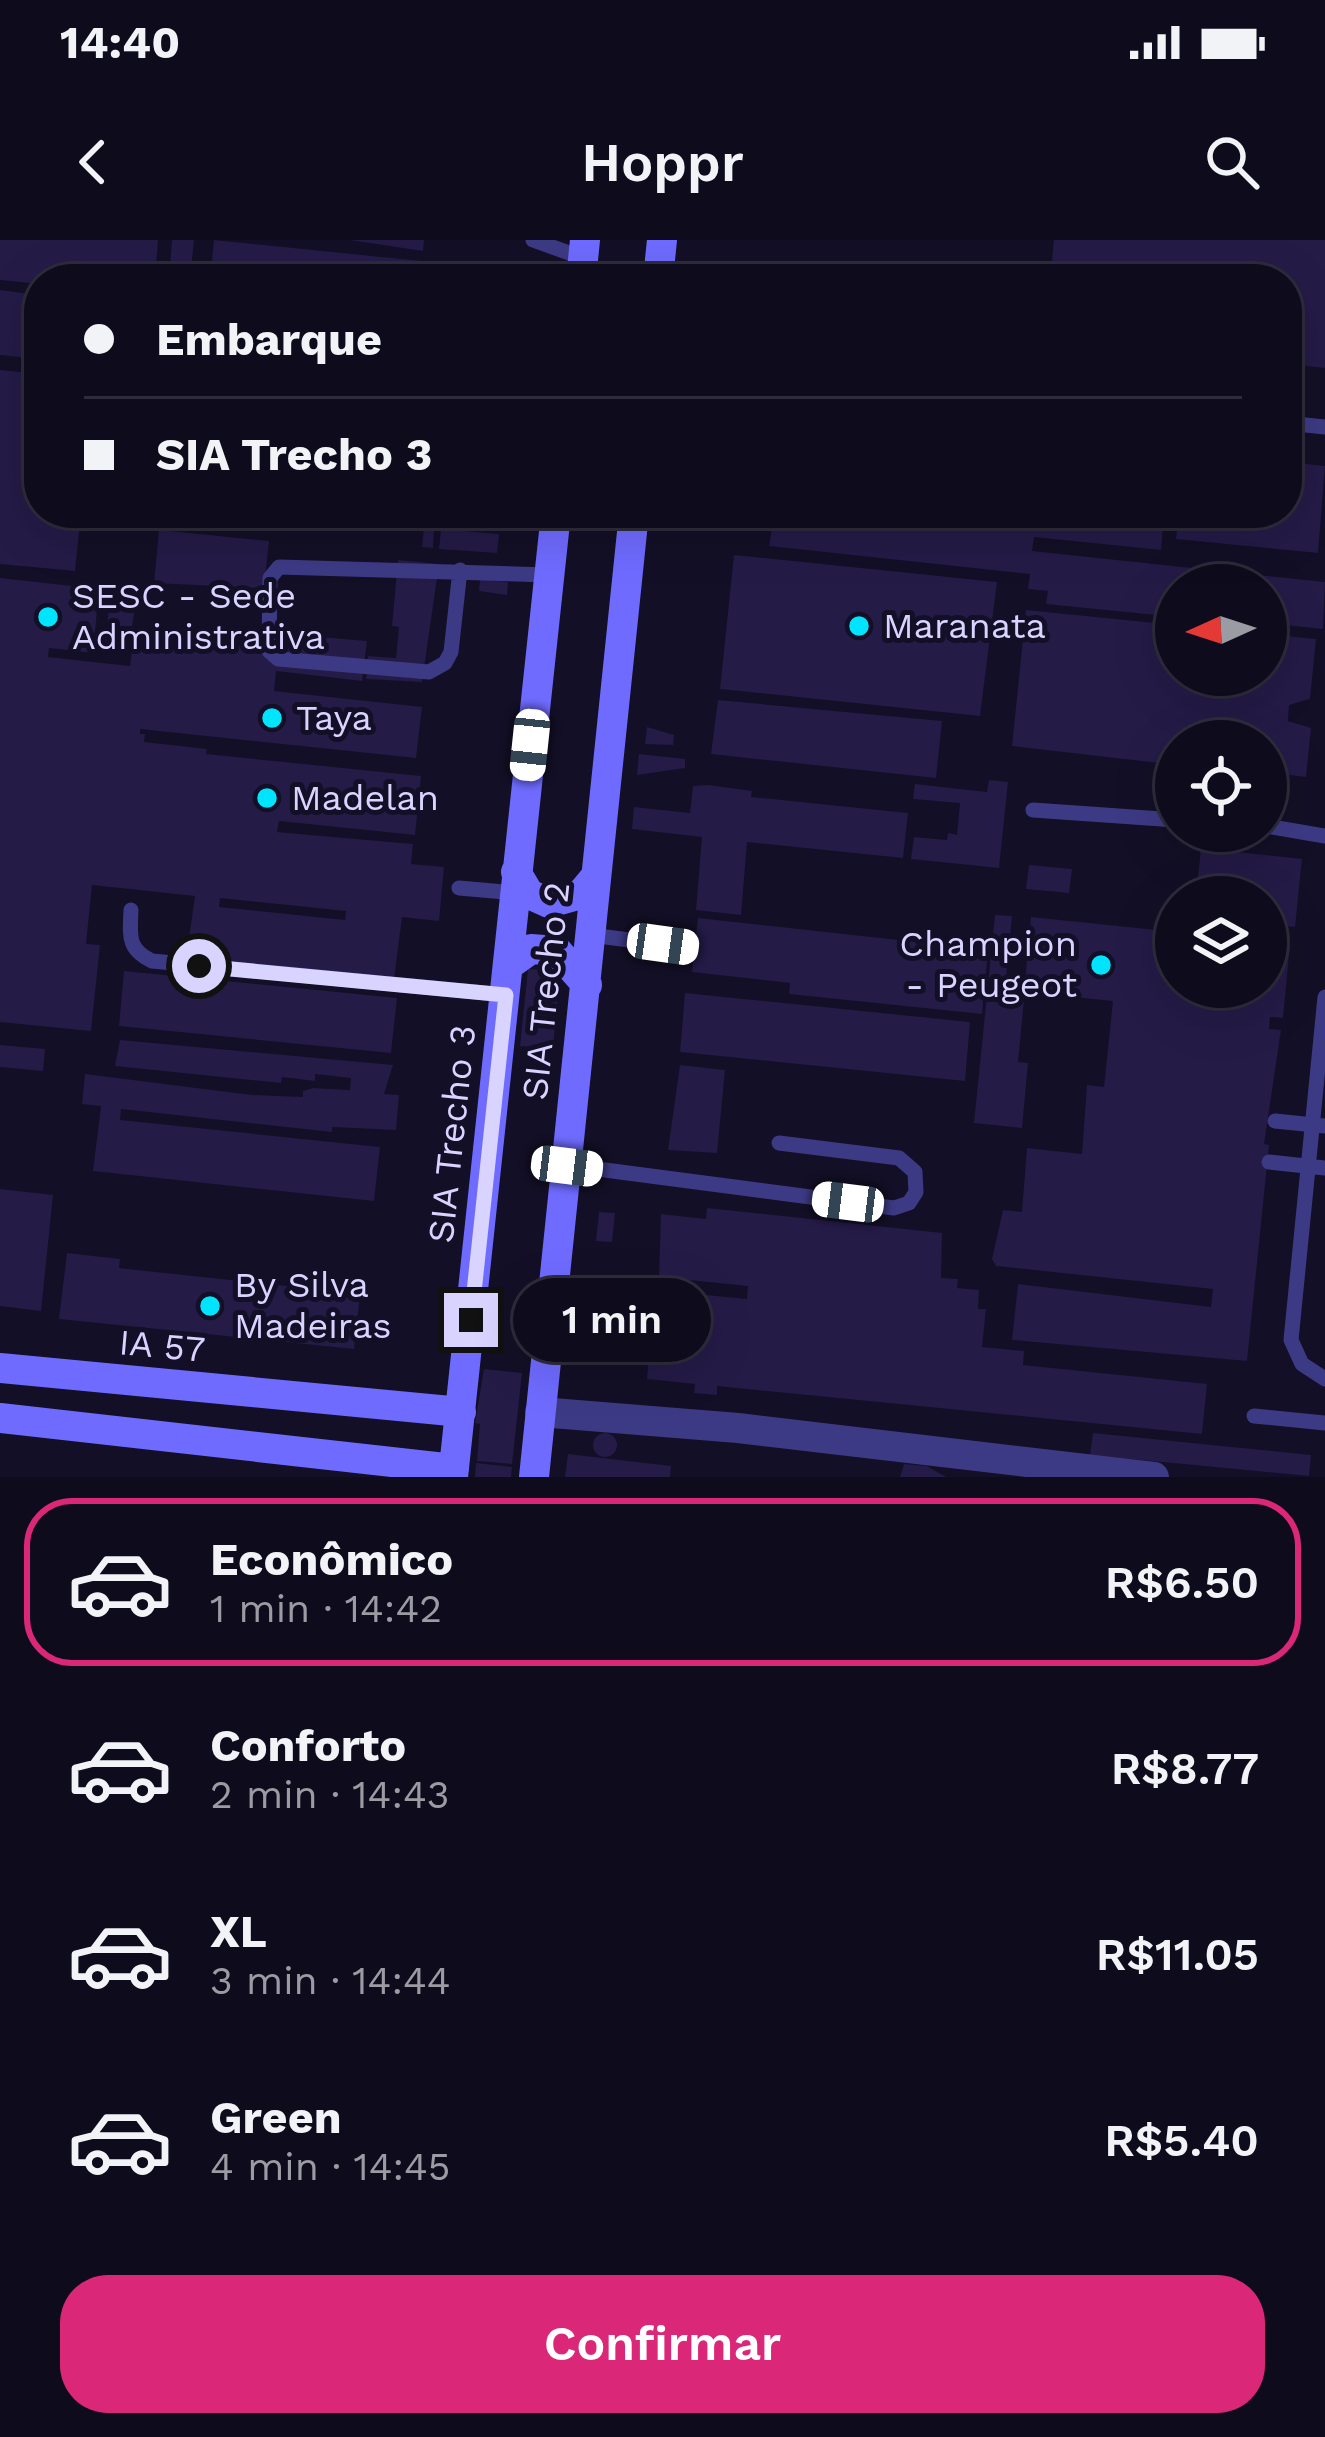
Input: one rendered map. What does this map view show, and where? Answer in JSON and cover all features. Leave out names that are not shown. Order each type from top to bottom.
[{"type":"main road","name":"SIA Trecho 3","points":[[454,1473],[554,528]]},
{"type":"main road","name":"SIA Trecho 2","points":[[534,1477],[632,528]]},
{"type":"main road","points":[[516,882],[549,903],[581,894],[596,876]]},
{"type":"main road","points":[[510,964],[531,950],[556,951],[587,985]]},
{"type":"main road","name":"IA 57","points":[[0,1368],[461,1412]]},
{"type":"main road","points":[[275,1448],[283,1396]]},
{"type":"main road","points":[[0,1418],[454,1473]]},
{"type":"street","points":[[541,1412],[738,1428],[1154,1477]]},
{"type":"lane","points":[[533,240],[583,259]]},
{"type":"lane","points":[[460,571],[451,652],[445,663],[429,672],[278,659],[269,651],[270,578],[279,567],[460,571],[549,575]]},
{"type":"lane","points":[[1033,810],[1155,819]]},
{"type":"lane","points":[[1287,830],[1325,836]]},
{"type":"lane","points":[[459,888],[516,882]]},
{"type":"lane","points":[[131,910],[129,941],[135,953],[152,961],[506,995]]},
{"type":"lane","points":[[591,935],[690,948]]},
{"type":"lane","points":[[1325,997],[1316,1167],[1292,1340],[1302,1364],[1325,1378]]},
{"type":"lane","points":[[1275,1121],[1319,1125]]},
{"type":"lane","points":[[567,1166],[894,1208],[909,1203],[916,1192],[915,1172],[899,1158],[778,1143]]},
{"type":"lane","points":[[1268,1162],[1316,1167]]},
{"type":"lane","points":[[550,1324],[644,1333]]},
{"type":"lane","points":[[1254,1415],[1325,1423]]},
{"type":"building","points":[[0,240],[158,240],[156,264],[24,264],[24,282],[0,280]]},
{"type":"building","points":[[172,240],[194,240],[192,264],[170,264]]},
{"type":"building","points":[[214,240],[440,264],[212,264]]},
{"type":"building","points":[[350,240],[424,240],[423,251]]},
{"type":"building","points":[[1054,240],[1325,240],[1325,368],[1302,366],[1302,264],[1052,264]]},
{"type":"building","points":[[0,290],[24,293],[24,357],[0,355]]},
{"type":"building","points":[[0,370],[24,372],[24,528],[79,528],[75,571],[0,564]]},
{"type":"building","points":[[1302,464],[1325,466],[1318,553],[1176,539],[1177,528],[1302,528]]},
{"type":"building","points":[[343,528],[391,528],[368,531]]},
{"type":"building","points":[[424,528],[434,529],[433,548],[422,547]]},
{"type":"building","points":[[772,528],[1163,528],[1161,550],[1034,537],[1032,551],[1155,564],[1155,615],[1046,604],[1048,591],[1028,589],[1030,574],[769,546]]},
{"type":"building","points":[[441,529],[499,534],[497,553],[439,549]]},
{"type":"building","points":[[159,530],[269,541],[264,588],[154,583]]},
{"type":"building","name":"Maranata","points":[[734,555],[997,582],[980,716],[720,689]]},
{"type":"building","points":[[398,560],[439,564],[422,682],[366,679],[368,656],[396,658],[399,627],[392,626]]},
{"type":"building","points":[[0,578],[99,589],[93,653],[49,648],[48,657],[130,666],[134,634],[271,649],[272,633],[367,641],[362,681],[276,671],[274,691],[422,707],[416,758],[140,729],[140,734],[145,734],[144,742],[207,749],[206,754],[421,776],[415,835],[279,821],[277,832],[413,844],[411,864],[444,867],[439,921],[402,917],[394,979],[186,960],[195,896],[92,885],[86,944],[100,945],[91,1031],[0,1022]],"holes":[[[220,898],[346,911],[345,920],[219,907]]]},
{"type":"building","points":[[1287,578],[1325,582],[1323,629],[1287,625]]},
{"type":"building","points":[[480,579],[508,582],[507,595],[479,591]]},
{"type":"building","points":[[116,591],[137,593],[129,647],[105,644],[110,598]]},
{"type":"building","points":[[1026,610],[1155,623],[1155,696],[1287,696],[1287,636],[1316,639],[1310,699],[1289,705],[1288,721],[1311,728],[1306,777],[1287,775],[1287,720],[1155,720],[1155,763],[1012,746]]},
{"type":"building","points":[[718,700],[942,721],[936,778],[711,754]]},
{"type":"building","points":[[647,727],[674,735],[673,745],[645,744]]},
{"type":"building","points":[[639,754],[685,759],[685,768],[637,775]]},
{"type":"building","points":[[989,780],[1008,782],[999,868],[911,859],[914,837],[947,840],[948,833],[957,835],[960,803],[913,799],[915,784],[987,792]]},
{"type":"building","points":[[693,786],[752,791],[751,797],[908,813],[903,858],[747,842],[741,915],[696,910],[702,837],[632,829],[634,807],[690,813]]},
{"type":"building","points":[[1201,852],[1302,859],[1295,927],[1287,926],[1287,876],[1198,876]]},
{"type":"building","points":[[1029,865],[1072,869],[1069,893],[1026,889]]},
{"type":"building","points":[[995,915],[1012,916],[1005,988],[1025,990],[1018,1062],[1028,1063],[1022,1128],[974,1123]]},
{"type":"building","points":[[1031,917],[1155,930],[1155,1008],[1284,1008],[1283,1018],[1270,1017],[1269,1029],[1281,1030],[1264,1144],[1269,1145],[1247,1361],[1012,1340],[1018,1284],[1211,1307],[1213,1289],[996,1266],[992,1259],[1003,1210],[1022,1212],[1027,1148],[1082,1154],[1087,1085],[1104,1087],[1113,1001],[1024,992]]},
{"type":"building","points":[[698,918],[953,946],[953,937],[989,941],[982,1014],[789,994],[790,983],[692,972]]},
{"type":"building","points":[[528,969],[560,971],[553,1049],[520,1046]]},
{"type":"building","points":[[124,971],[397,998],[391,1053],[119,1026]]},
{"type":"building","points":[[685,993],[970,1022],[965,1081],[680,1052]]},
{"type":"building","points":[[120,1040],[393,1065],[384,1094],[399,1095],[396,1130],[332,1127],[332,1132],[121,1109],[120,1120],[380,1147],[374,1201],[93,1171],[101,1106],[82,1104],[85,1074],[252,1095],[303,1097],[303,1091],[313,1088],[350,1090],[351,1078],[315,1074],[315,1081],[282,1077],[281,1083],[115,1066]]},
{"type":"building","points":[[0,1045],[45,1049],[43,1071],[0,1067]]},
{"type":"building","points":[[680,1065],[725,1070],[717,1153],[668,1150]]},
{"type":"building","points":[[0,1189],[53,1195],[41,1311],[0,1306]]},
{"type":"building","points":[[707,1208],[942,1233],[941,1278],[958,1279],[957,1288],[979,1290],[978,1309],[986,1309],[982,1347],[1024,1351],[1023,1365],[1207,1384],[1202,1434],[717,1386],[717,1395],[694,1393],[695,1384],[647,1379],[655,1290],[747,1299],[748,1286],[659,1277],[661,1214],[706,1219]]},
{"type":"building","points":[[599,1212],[615,1213],[612,1242],[596,1241]]},
{"type":"building","name":"By Silva Madeiras","points":[[67,1253],[120,1259],[119,1268],[360,1294],[354,1349],[59,1319]]},
{"type":"building","points":[[484,1369],[522,1373],[512,1464],[477,1461],[480,1424],[475,1423]]},
{"type":"building","points":[[605,1433],[614,1436],[614,1454],[605,1457],[596,1454],[593,1445],[596,1436]]},
{"type":"building","points":[[1093,1433],[1311,1455],[1309,1476],[1090,1455]]},
{"type":"building","points":[[568,1454],[671,1466],[670,1477],[565,1477]]},
{"type":"building","points":[[476,1463],[512,1467],[511,1477],[475,1477]]},
{"type":"building","points":[[904,1464],[927,1466],[946,1477],[900,1477]]},
{"type":"place","name":"SESC - Sede Administrativa","points":[[48,617]]},
{"type":"place","name":"Maranata","points":[[859,626]]},
{"type":"place","name":"Taya","points":[[272,718]]},
{"type":"place","name":"Madelan","points":[[267,798]]},
{"type":"place","name":"Champion - Peugeot","points":[[1101,965]]},
{"type":"place","name":"By Silva Madeiras","points":[[210,1306]]},
{"type":"route","points":[[199,966],[506,995],[471,1320]]}]
